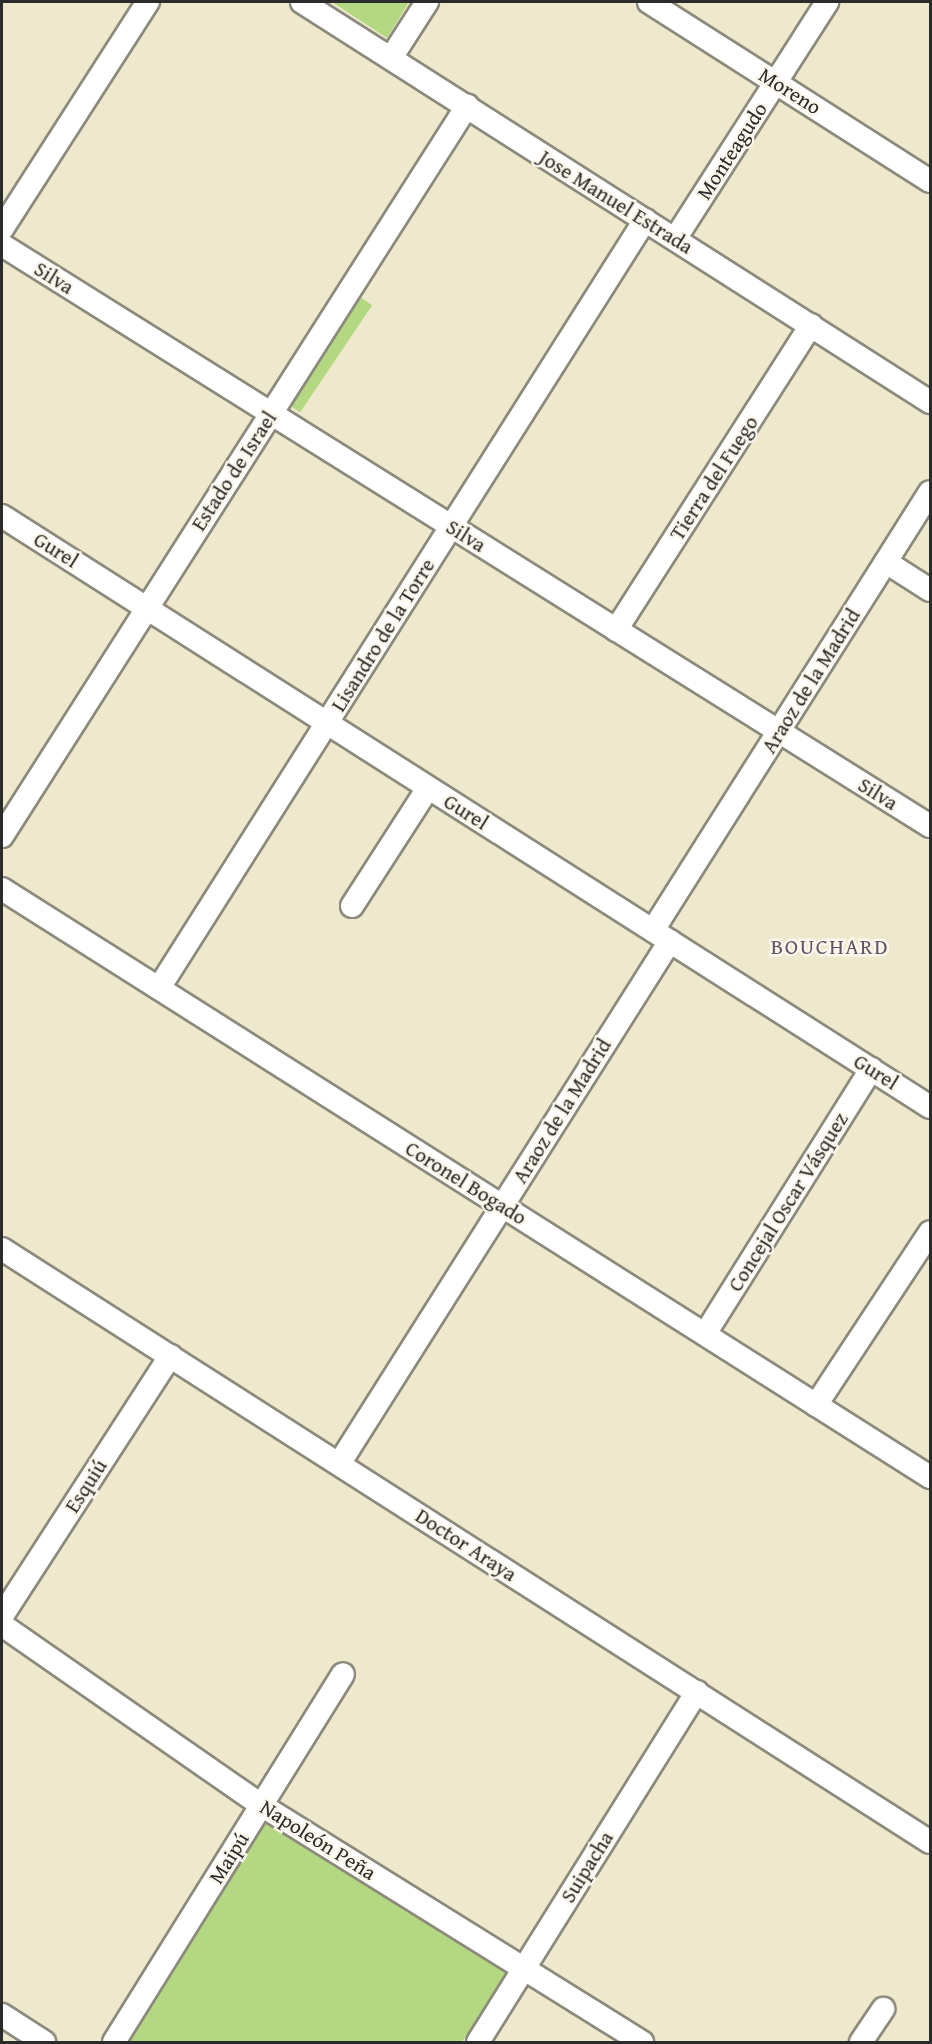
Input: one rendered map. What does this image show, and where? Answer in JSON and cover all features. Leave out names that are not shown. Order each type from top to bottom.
[{"type":"street","points":[[2,229],[148,2]]},
{"type":"street","name":"Jose Manuel Estrada","points":[[302,2],[930,402]]},
{"type":"street","points":[[391,58],[427,2]]},
{"type":"street","name":"Moreno","points":[[648,2],[930,181]]},
{"type":"street","name":"Monteagudo","points":[[675,239],[827,2]]},
{"type":"street","name":"Estado de Israel","points":[[2,836],[466,106]]},
{"type":"street","name":"Lisandro de la Torre","points":[[159,988],[645,220]]},
{"type":"street","name":"Silva","points":[[2,245],[930,826]]},
{"type":"street","name":"Tierra del Fuego","points":[[616,630],[811,325]]},
{"type":"street","name":"Araoz de la Madrid","points":[[339,1464],[502,1206],[779,731],[930,492]]},
{"type":"street","name":"Gurel","points":[[2,516],[930,1107]]},
{"type":"street","points":[[886,562],[930,590]]},
{"type":"street","points":[[352,906],[428,788]]},
{"type":"street","name":"Coronel Bogado","points":[[2,889],[930,1477]]},
{"type":"street","name":"Concejal Oscar Vásquez","points":[[705,1334],[872,1069]]},
{"type":"street","points":[[816,1405],[930,1232]]},
{"type":"street","name":"Doctor Araya","points":[[2,1249],[930,1842]]},
{"type":"street","name":"Esquiú","points":[[2,1616],[170,1356]]},
{"type":"street","name":"Napoleón Peña","points":[[2,1625],[261,1805],[525,1966],[642,2043]]},
{"type":"street","name":"Maipú","points":[[114,2043],[343,1674]]},
{"type":"street","name":"Suipacha","points":[[477,2043],[697,1692]]},
{"type":"street","points":[[861,2043],[883,2009]]},
{"type":"street","points":[[2,2015],[44,2043]]},
{"type":"green space","points":[[332,2],[409,2],[387,38]]},
{"type":"green space","points":[[354,293],[372,305],[300,412],[282,400]]},
{"type":"green space","points":[[267,1815],[507,1973],[462,2042],[124,2042]]},
{"type":"district","name":"BOUCHARD","points":[[830,947]]}]
